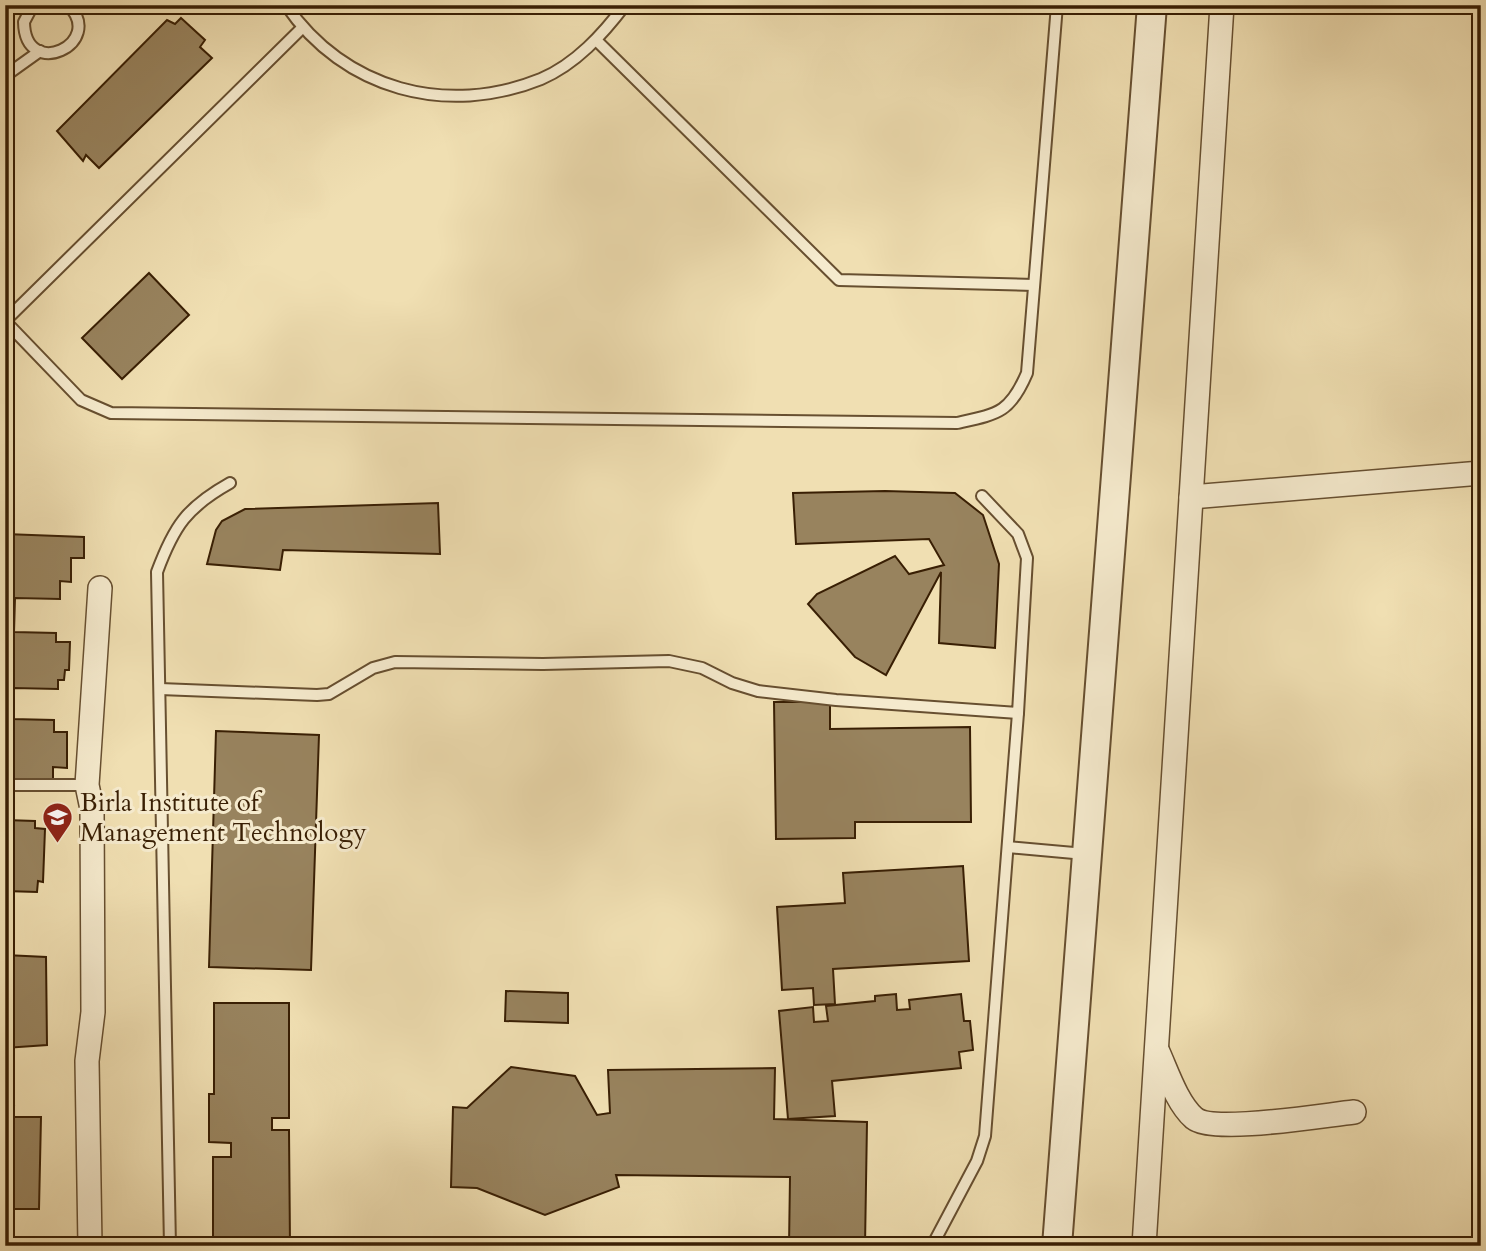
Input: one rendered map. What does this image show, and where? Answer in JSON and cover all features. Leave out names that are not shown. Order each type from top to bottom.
[{"type":"street","points":[[1057,1246],[1152,5]]},
{"type":"street","points":[[1144,1246],[1222,5]]},
{"type":"street","points":[[1191,497],[1481,473]]},
{"type":"street","points":[[90,1246],[87,1061],[93,1012],[92,809],[87,785],[100,588]]},
{"type":"street","points":[[1157,1049],[1193,1117],[1205,1124],[1227,1125],[1354,1112]]},
{"type":"lane","points":[[33,5],[26,14],[24,31],[27,39],[40,51]]},
{"type":"lane","points":[[5,76],[40,51],[59,52],[73,42],[78,24],[76,15],[68,5]]},
{"type":"lane","points":[[286,5],[302,28],[353,70],[414,94],[480,97],[543,78],[597,41],[625,5]]},
{"type":"lane","points":[[302,28],[5,321],[81,400],[111,413],[957,423],[993,415],[1016,398],[1027,373],[1057,5]]},
{"type":"lane","points":[[597,41],[839,280],[1034,285]]},
{"type":"lane","points":[[170,1246],[157,572],[177,528],[200,500],[230,483]]},
{"type":"lane","points":[[932,1246],[977,1161],[985,1136],[1018,713],[1027,558],[1018,534],[982,496]]},
{"type":"lane","points":[[160,689],[317,695],[329,694],[373,668],[396,662],[543,664],[669,661],[702,668],[732,683],[758,691],[836,700],[1018,713]]},
{"type":"lane","points":[[5,785],[87,785]]},
{"type":"lane","points":[[1008,847],[1087,854]]},
{"type":"building","points":[[181,18],[205,40],[200,47],[212,58],[99,168],[86,155],[83,161],[57,131],[167,20],[175,24]]},
{"type":"building","points":[[149,273],[189,315],[122,379],[82,338]]},
{"type":"building","points":[[793,493],[955,493],[983,515],[999,564],[995,648],[939,643],[941,572],[886,675],[855,657],[808,604],[817,594],[895,556],[909,574],[944,565],[929,539],[796,544]]},
{"type":"building","points":[[438,503],[440,554],[283,550],[280,570],[207,564],[216,530],[222,521],[245,509]]},
{"type":"building","points":[[5,534],[84,537],[84,558],[71,558],[71,582],[60,581],[60,599],[15,598],[14,632],[56,633],[56,642],[70,642],[69,670],[65,670],[64,680],[58,680],[58,689],[13,688],[12,719],[54,720],[54,732],[67,732],[67,768],[53,767],[53,783],[5,781]]},
{"type":"building","points":[[774,702],[830,702],[830,729],[970,727],[971,822],[855,822],[855,838],[776,839]]},
{"type":"building","points":[[216,731],[319,735],[311,970],[209,967]]},
{"type":"building","points":[[5,820],[35,821],[35,828],[45,829],[43,882],[38,881],[37,892],[5,891]]},
{"type":"building","points":[[963,866],[969,961],[833,969],[835,1004],[814,1005],[813,988],[782,990],[777,907],[845,903],[843,873]]},
{"type":"building","points":[[5,955],[46,957],[47,1045],[5,1048]]},
{"type":"building","points":[[506,991],[568,993],[568,1023],[505,1021]]},
{"type":"building","points":[[896,994],[897,1010],[910,1009],[909,1000],[961,994],[964,1021],[970,1021],[973,1050],[959,1052],[961,1068],[832,1081],[835,1116],[788,1119],[779,1011],[813,1007],[814,1022],[828,1021],[826,1006],[875,1001],[875,996]]},
{"type":"building","points":[[214,1003],[289,1003],[289,1118],[272,1118],[272,1130],[289,1130],[290,1246],[213,1246],[213,1157],[231,1157],[231,1143],[209,1142],[209,1094],[214,1094]]},
{"type":"building","points":[[511,1067],[575,1076],[597,1115],[610,1113],[608,1070],[775,1068],[774,1119],[867,1122],[865,1246],[789,1246],[790,1177],[616,1175],[619,1187],[545,1215],[477,1188],[451,1187],[453,1107],[467,1108]]},
{"type":"building","points":[[5,1106],[14,1106],[13,1117],[41,1117],[39,1209],[8,1209],[8,1246]]},
{"type":"place","name":"Birla Institute of Management Technology","points":[[57,844]]}]
